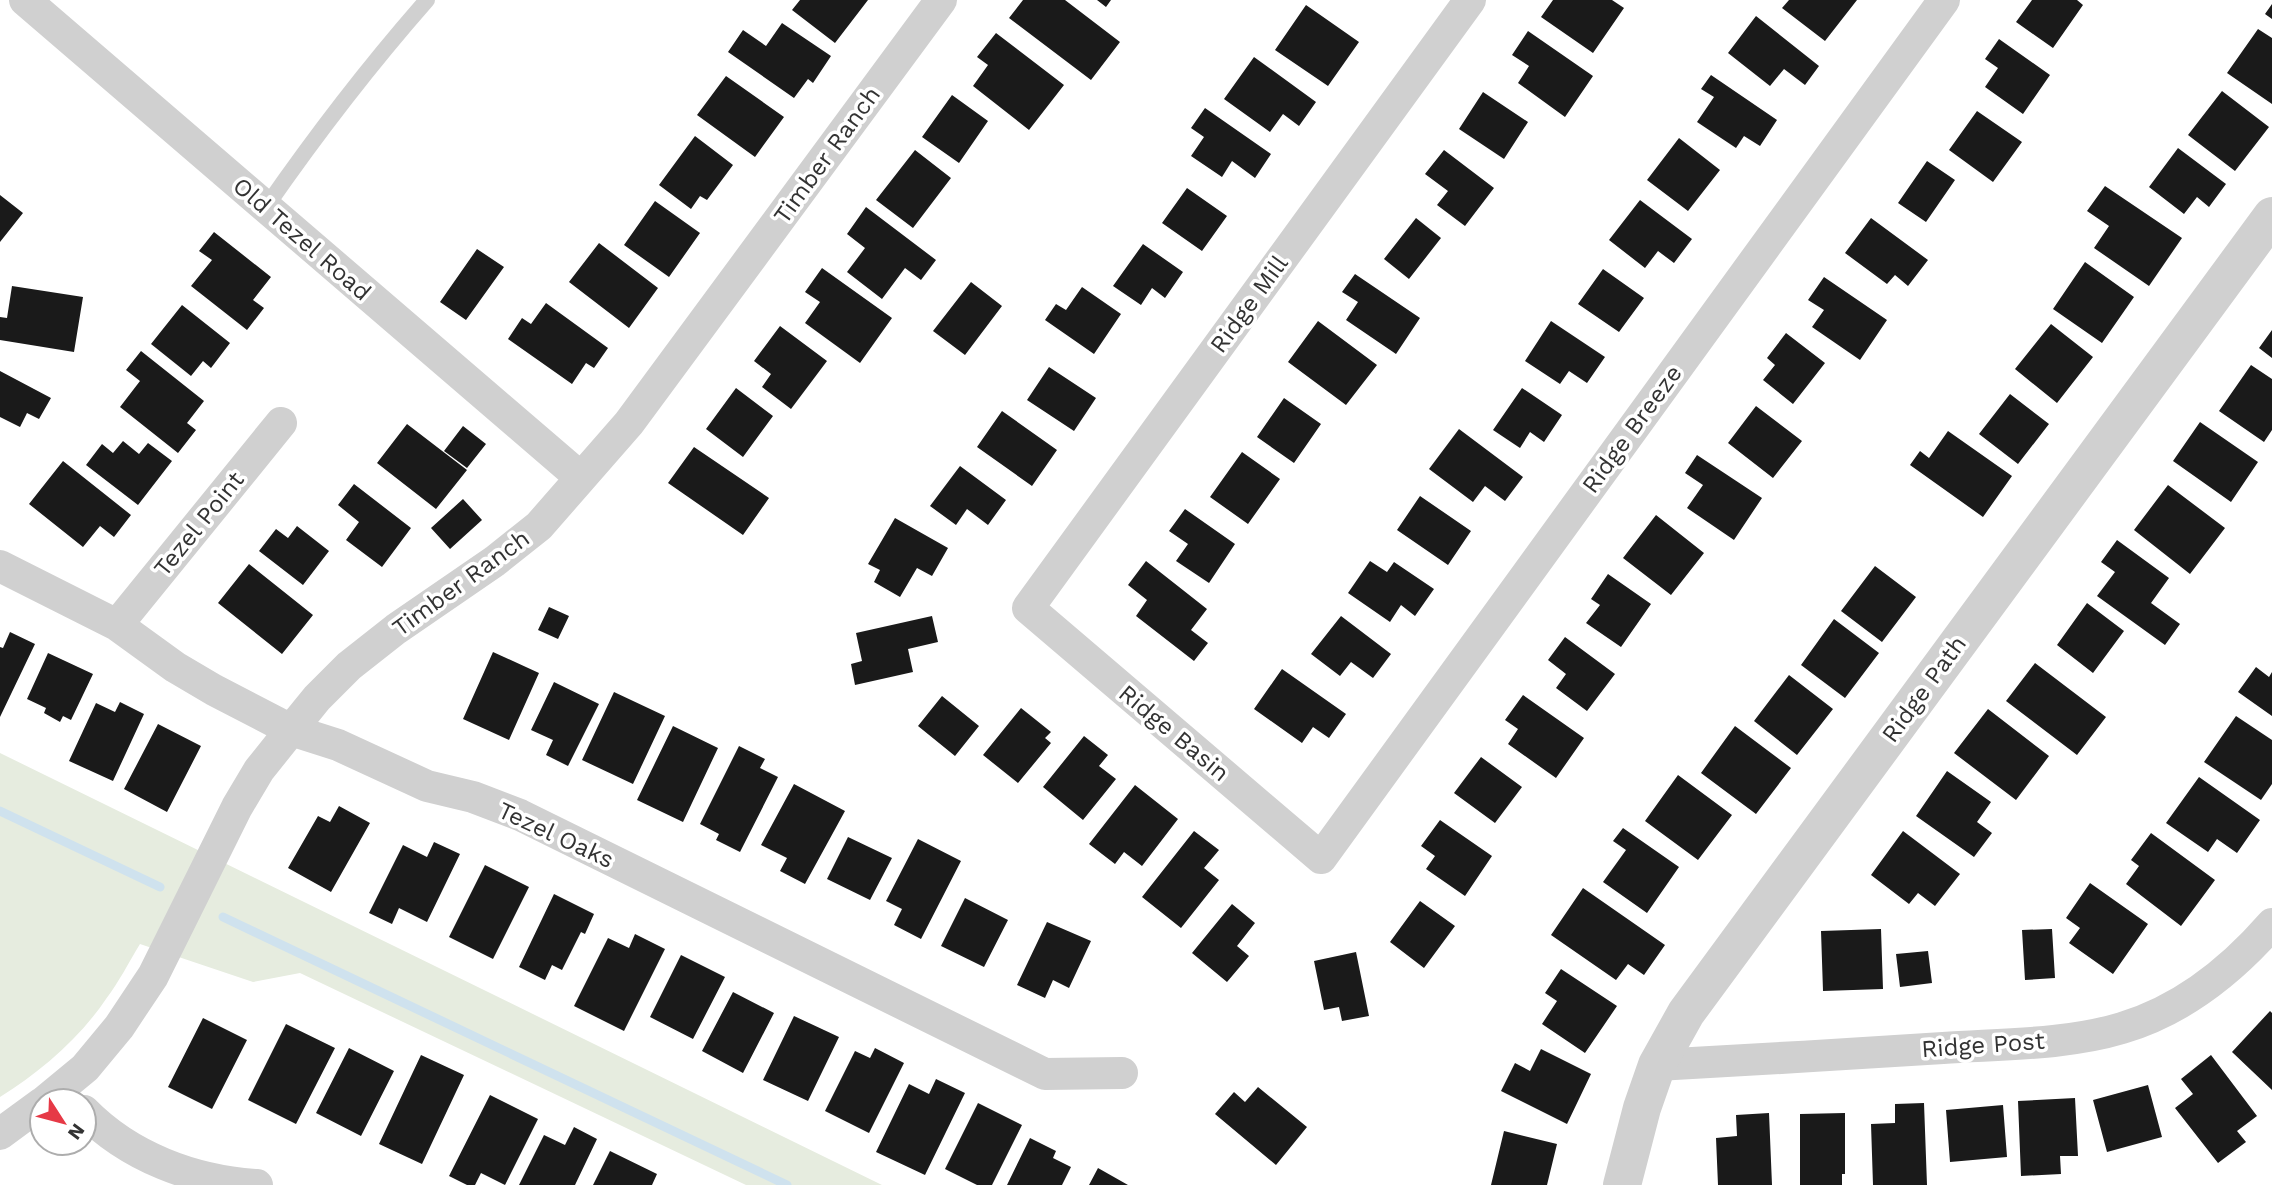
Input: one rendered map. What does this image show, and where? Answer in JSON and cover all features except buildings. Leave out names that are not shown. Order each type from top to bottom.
[{"type":"street","name":"Old Tezel Road","points":[[25,0],[580,477]]},
{"type":"street","name":"Timber Ranch","points":[[67,1087],[119,1027],[153,976],[237,807],[259,769],[317,698],[349,666],[539,526],[629,423],[941,0]]},
{"type":"street","name":"Ridge Mill","points":[[1028,608],[1470,0]]},
{"type":"street","name":"Ridge Breeze","points":[[1321,858],[1944,0]]},
{"type":"street","name":"Ridge Path","points":[[1622,1185],[1642,1108],[1657,1066],[1694,1002],[2272,216]]},
{"type":"street","name":"Tezel Point","points":[[117,625],[281,423]]},
{"type":"street","name":"Tezel Oaks","points":[[0,566],[117,625],[204,684],[291,730],[338,744],[427,786],[473,797],[520,815],[1045,1073],[1122,1073]]},
{"type":"street","name":"Ridge Basin","points":[[1028,608],[1321,858]]},
{"type":"street","name":"Ridge Post","points":[[1657,1066],[2053,1041],[2120,1029],[2178,1004],[2205,988],[2230,969],[2272,923]]},
{"type":"street","name":"Timber Ranch","points":[[0,1134],[28,1116]]},
{"type":"street","points":[[98,1122],[127,1146],[160,1164],[238,1184],[257,1185]]},
{"type":"lane","points":[[266,207],[313,139],[373,61],[427,0]]},
{"type":"shaded area","points":[[0,753],[882,1185],[746,1185],[300,973],[253,982],[140,944],[111,992],[84,1028],[44,1066],[0,1097]]},
{"type":"waterway","points":[[0,811],[160,887]]},
{"type":"waterway","points":[[223,917],[787,1185]]}]
